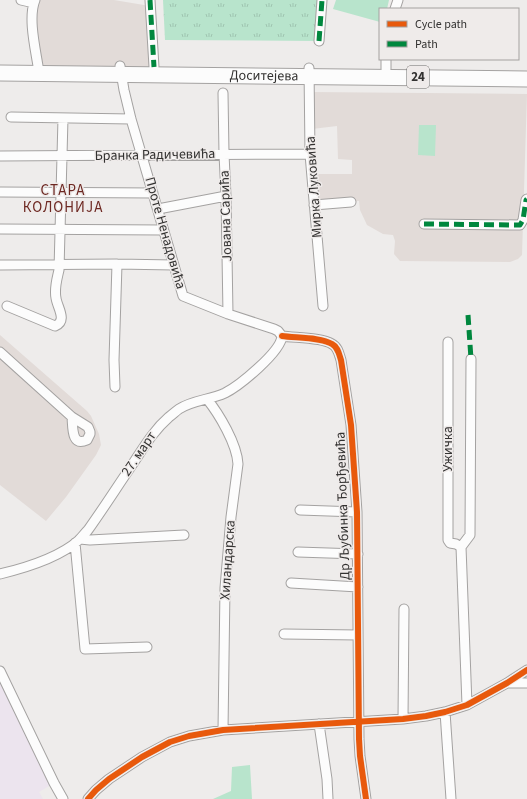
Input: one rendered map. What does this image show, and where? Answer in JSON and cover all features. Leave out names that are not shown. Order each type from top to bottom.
[{"type":"main road","name":"Доситејева","points":[[309,72],[386,64],[527,71]]},
{"type":"main road","name":"Доситејева","points":[[0,65],[120,70],[309,72],[527,79]]},
{"type":"main road","name":"Доситејева","points":[[0,73],[120,70],[154,67],[195,71]]},
{"type":"street","points":[[21,0],[34,2],[31,18],[38,66]]},
{"type":"street","points":[[150,0],[154,67]]},
{"type":"street","points":[[319,41],[322,0]]},
{"type":"street","name":"Проте Ненадовића","points":[[120,70],[131,119],[183,296],[228,314],[274,329],[282,336]]},
{"type":"street","name":"Мирка Луковића","points":[[309,72],[310,154],[324,306]]},
{"type":"street","name":"Јована Сарића","points":[[223,93],[228,314]]},
{"type":"street","points":[[11,117],[131,119]]},
{"type":"street","points":[[7,306],[55,326],[58,325],[61,319],[56,298],[55,285],[59,270],[63,118]]},
{"type":"street","name":"Бранка Радичевића","points":[[0,156],[310,154]]},
{"type":"street","points":[[0,192],[153,193]]},
{"type":"street","points":[[158,209],[226,196]]},
{"type":"street","points":[[424,224],[520,225],[523,220],[527,199]]},
{"type":"street","points":[[314,205],[351,202]]},
{"type":"street","points":[[0,229],[164,230]]},
{"type":"street","points":[[115,387],[114,360],[117,264]]},
{"type":"street","points":[[0,265],[174,265]]},
{"type":"street","name":"27. март","points":[[0,574],[55,556],[77,541],[91,525],[160,425],[178,409],[225,393],[242,382],[277,349],[282,336]]},
{"type":"street","name":"Др Љубинка Ђорђевића","points":[[282,336],[318,339],[332,343],[339,352],[352,425],[357,512],[360,756],[366,799]]},
{"type":"street","name":"Ужичка","points":[[448,342],[448,540],[450,543],[461,547],[470,535],[471,359]]},
{"type":"street","points":[[0,352],[72,417]]},
{"type":"street","name":"Хиландарска","points":[[207,399],[230,436],[237,456],[238,464],[231,516],[225,588],[223,730]]},
{"type":"street","points":[[300,510],[357,512]]},
{"type":"street","points":[[147,648],[85,649],[77,541],[184,535]]},
{"type":"street","points":[[461,547],[467,705]]},
{"type":"street","points":[[298,552],[358,554]]},
{"type":"street","points":[[291,583],[358,587]]},
{"type":"street","points":[[404,609],[404,719]]},
{"type":"street","points":[[284,634],[358,635]]},
{"type":"street","points":[[0,671],[63,799]]},
{"type":"street","points":[[88,799],[109,779],[142,757],[170,742],[189,736],[223,730],[404,719],[426,716],[467,705],[527,673]]},
{"type":"street","points":[[507,683],[527,683]]},
{"type":"street","points":[[444,712],[451,799]]},
{"type":"street","points":[[320,724],[328,799]]},
{"type":"shaded area","points":[[35,0],[114,0],[150,6],[154,67],[38,66]]},
{"type":"shaded area","points":[[311,92],[527,94],[522,255],[518,259],[510,262],[400,261],[394,254],[395,241],[393,235],[383,234],[367,225],[360,210],[359,201],[317,203],[317,174],[352,174],[352,160],[338,159],[337,126],[312,129]]},
{"type":"shaded area","points":[[0,335],[87,411],[91,416],[99,434],[101,445],[96,455],[66,497],[46,521],[0,485]]},
{"type":"shaded area","points":[[0,683],[2,683],[54,783],[39,792],[43,799],[0,799]]},
{"type":"green space","points":[[163,0],[322,0],[319,41],[165,40]]},
{"type":"green space","points":[[336,0],[389,0],[387,8],[379,8],[379,22],[333,9]]},
{"type":"green space","points":[[419,125],[436,125],[435,156],[418,155]]},
{"type":"green space","points":[[250,765],[252,799],[213,799],[231,791],[232,767]]},
{"type":"marked path","points":[[150,0],[154,67]]},
{"type":"marked path","points":[[319,41],[322,0]]},
{"type":"marked path","points":[[424,224],[520,225],[523,220],[527,199]]},
{"type":"marked path","points":[[468,315],[471,359]]},
{"type":"cycle path","points":[[282,336],[315,339],[332,344],[336,347],[341,360],[351,425],[357,512],[359,739],[366,799]]},
{"type":"cycle path","points":[[88,799],[109,779],[142,757],[170,742],[189,736],[223,730],[403,719],[426,716],[467,705],[527,670]]},
{"type":"district","name":"СТАРА КОЛОНИЈА","points":[[63,198]]}]
